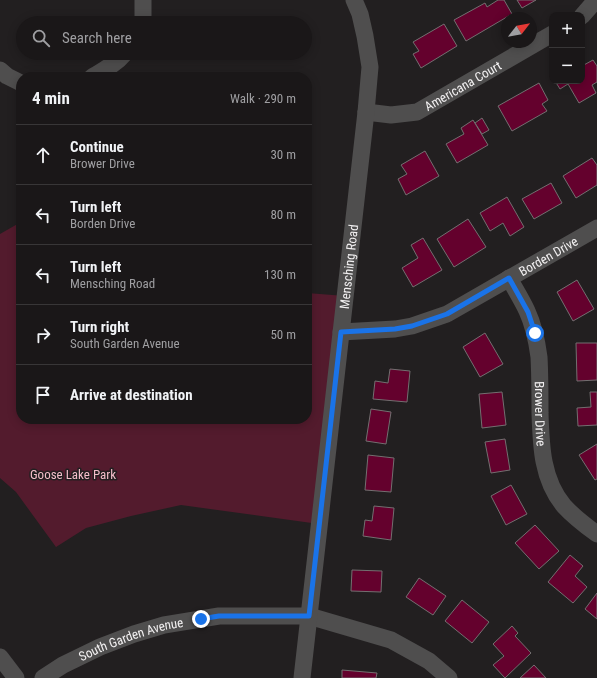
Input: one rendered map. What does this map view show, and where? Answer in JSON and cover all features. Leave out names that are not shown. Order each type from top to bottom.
[{"type":"street","points":[[143,16],[144,0]]},
{"type":"street","name":"Mensching Road","points":[[302,678],[370,67],[360,14],[354,0]]},
{"type":"street","points":[[585,13],[596,0]]},
{"type":"street","name":"Americana Court","points":[[366,112],[391,115],[417,112],[549,36]]},
{"type":"street","points":[[100,72],[119,60]]},
{"type":"street","points":[[0,70],[16,81]]},
{"type":"street","name":"Borden Drive","points":[[341,332],[395,329],[412,326],[447,314],[597,228]]},
{"type":"street","name":"Brower Drive","points":[[509,278],[528,312],[536,340],[539,357],[541,445],[543,461],[550,485],[565,507],[597,534]]},
{"type":"street","name":"South Garden Avenue","points":[[43,678],[63,665],[105,644],[164,625],[219,616],[309,616],[391,640],[429,661],[449,678]]},
{"type":"street","points":[[0,657],[16,678]]},
{"type":"green space","name":"Goose Lake Park","points":[[16,225],[16,424],[312,424],[312,293],[345,296],[319,524],[181,505],[86,528],[56,547],[16,492],[0,478],[0,234]]},
{"type":"building","points":[[498,0],[504,0],[511,12],[501,12],[501,20],[466,41],[454,20],[485,3],[487,7]]},
{"type":"building","points":[[517,0],[536,0],[522,8]]},
{"type":"building","points":[[444,24],[457,46],[421,68],[413,54],[419,51],[413,42]]},
{"type":"building","points":[[593,60],[597,66],[597,82],[592,85],[596,93],[579,103],[568,84],[585,84],[585,64]]},
{"type":"building","points":[[539,83],[548,100],[542,104],[547,111],[512,131],[498,106]]},
{"type":"building","points":[[557,84],[568,84],[560,89]]},
{"type":"building","points":[[482,118],[489,130],[482,134],[475,123]]},
{"type":"building","points":[[473,120],[488,145],[457,163],[446,144],[464,134],[461,128]]},
{"type":"building","points":[[425,151],[439,176],[406,195],[398,179],[407,174],[401,165]]},
{"type":"building","points":[[592,158],[597,165],[597,185],[576,198],[563,176]]},
{"type":"building","points":[[551,183],[562,203],[534,219],[522,199]]},
{"type":"building","points":[[507,197],[524,227],[510,236],[503,223],[490,231],[480,213]]},
{"type":"building","points":[[468,219],[486,247],[454,267],[437,239]]},
{"type":"building","points":[[423,238],[442,270],[413,287],[402,268],[418,258],[411,245]]},
{"type":"building","points":[[577,280],[594,309],[573,321],[557,292]]},
{"type":"building","points":[[485,333],[503,364],[480,377],[463,347]]},
{"type":"building","points":[[576,343],[597,343],[597,380],[577,381]]},
{"type":"building","points":[[390,369],[410,371],[407,402],[373,399],[375,381],[388,383]]},
{"type":"building","points":[[502,392],[506,425],[482,428],[479,394]]},
{"type":"building","points":[[590,392],[597,392],[597,425],[578,426],[577,408],[591,407]]},
{"type":"building","points":[[371,409],[391,412],[386,444],[366,441]]},
{"type":"building","points":[[505,439],[510,470],[491,473],[485,442]]},
{"type":"building","points":[[597,444],[597,479],[595,480],[579,455]]},
{"type":"building","points":[[368,455],[394,458],[391,492],[365,490]]},
{"type":"building","points":[[511,485],[527,514],[506,525],[491,496]]},
{"type":"building","points":[[374,506],[394,508],[391,540],[363,536],[365,520],[372,521]]},
{"type":"building","points":[[535,525],[559,551],[539,569],[515,543]]},
{"type":"building","points":[[570,555],[583,566],[575,576],[587,587],[573,603],[548,582]]},
{"type":"building","points":[[352,570],[382,571],[381,592],[351,591]]},
{"type":"building","points":[[419,578],[446,596],[433,615],[406,597]]},
{"type":"building","points":[[597,593],[597,619],[585,609]]},
{"type":"building","points":[[462,600],[489,622],[472,643],[445,621]]},
{"type":"building","points":[[512,626],[518,633],[515,636],[531,653],[505,678],[493,665],[504,656],[493,644]]},
{"type":"building","points":[[534,665],[546,678],[520,678]]},
{"type":"building","points":[[342,670],[377,673],[376,678],[342,678]]},
{"type":"route","points":[[201,619],[219,616],[309,616],[341,332],[395,329],[412,326],[447,314],[509,278],[528,312],[535,333]]}]
